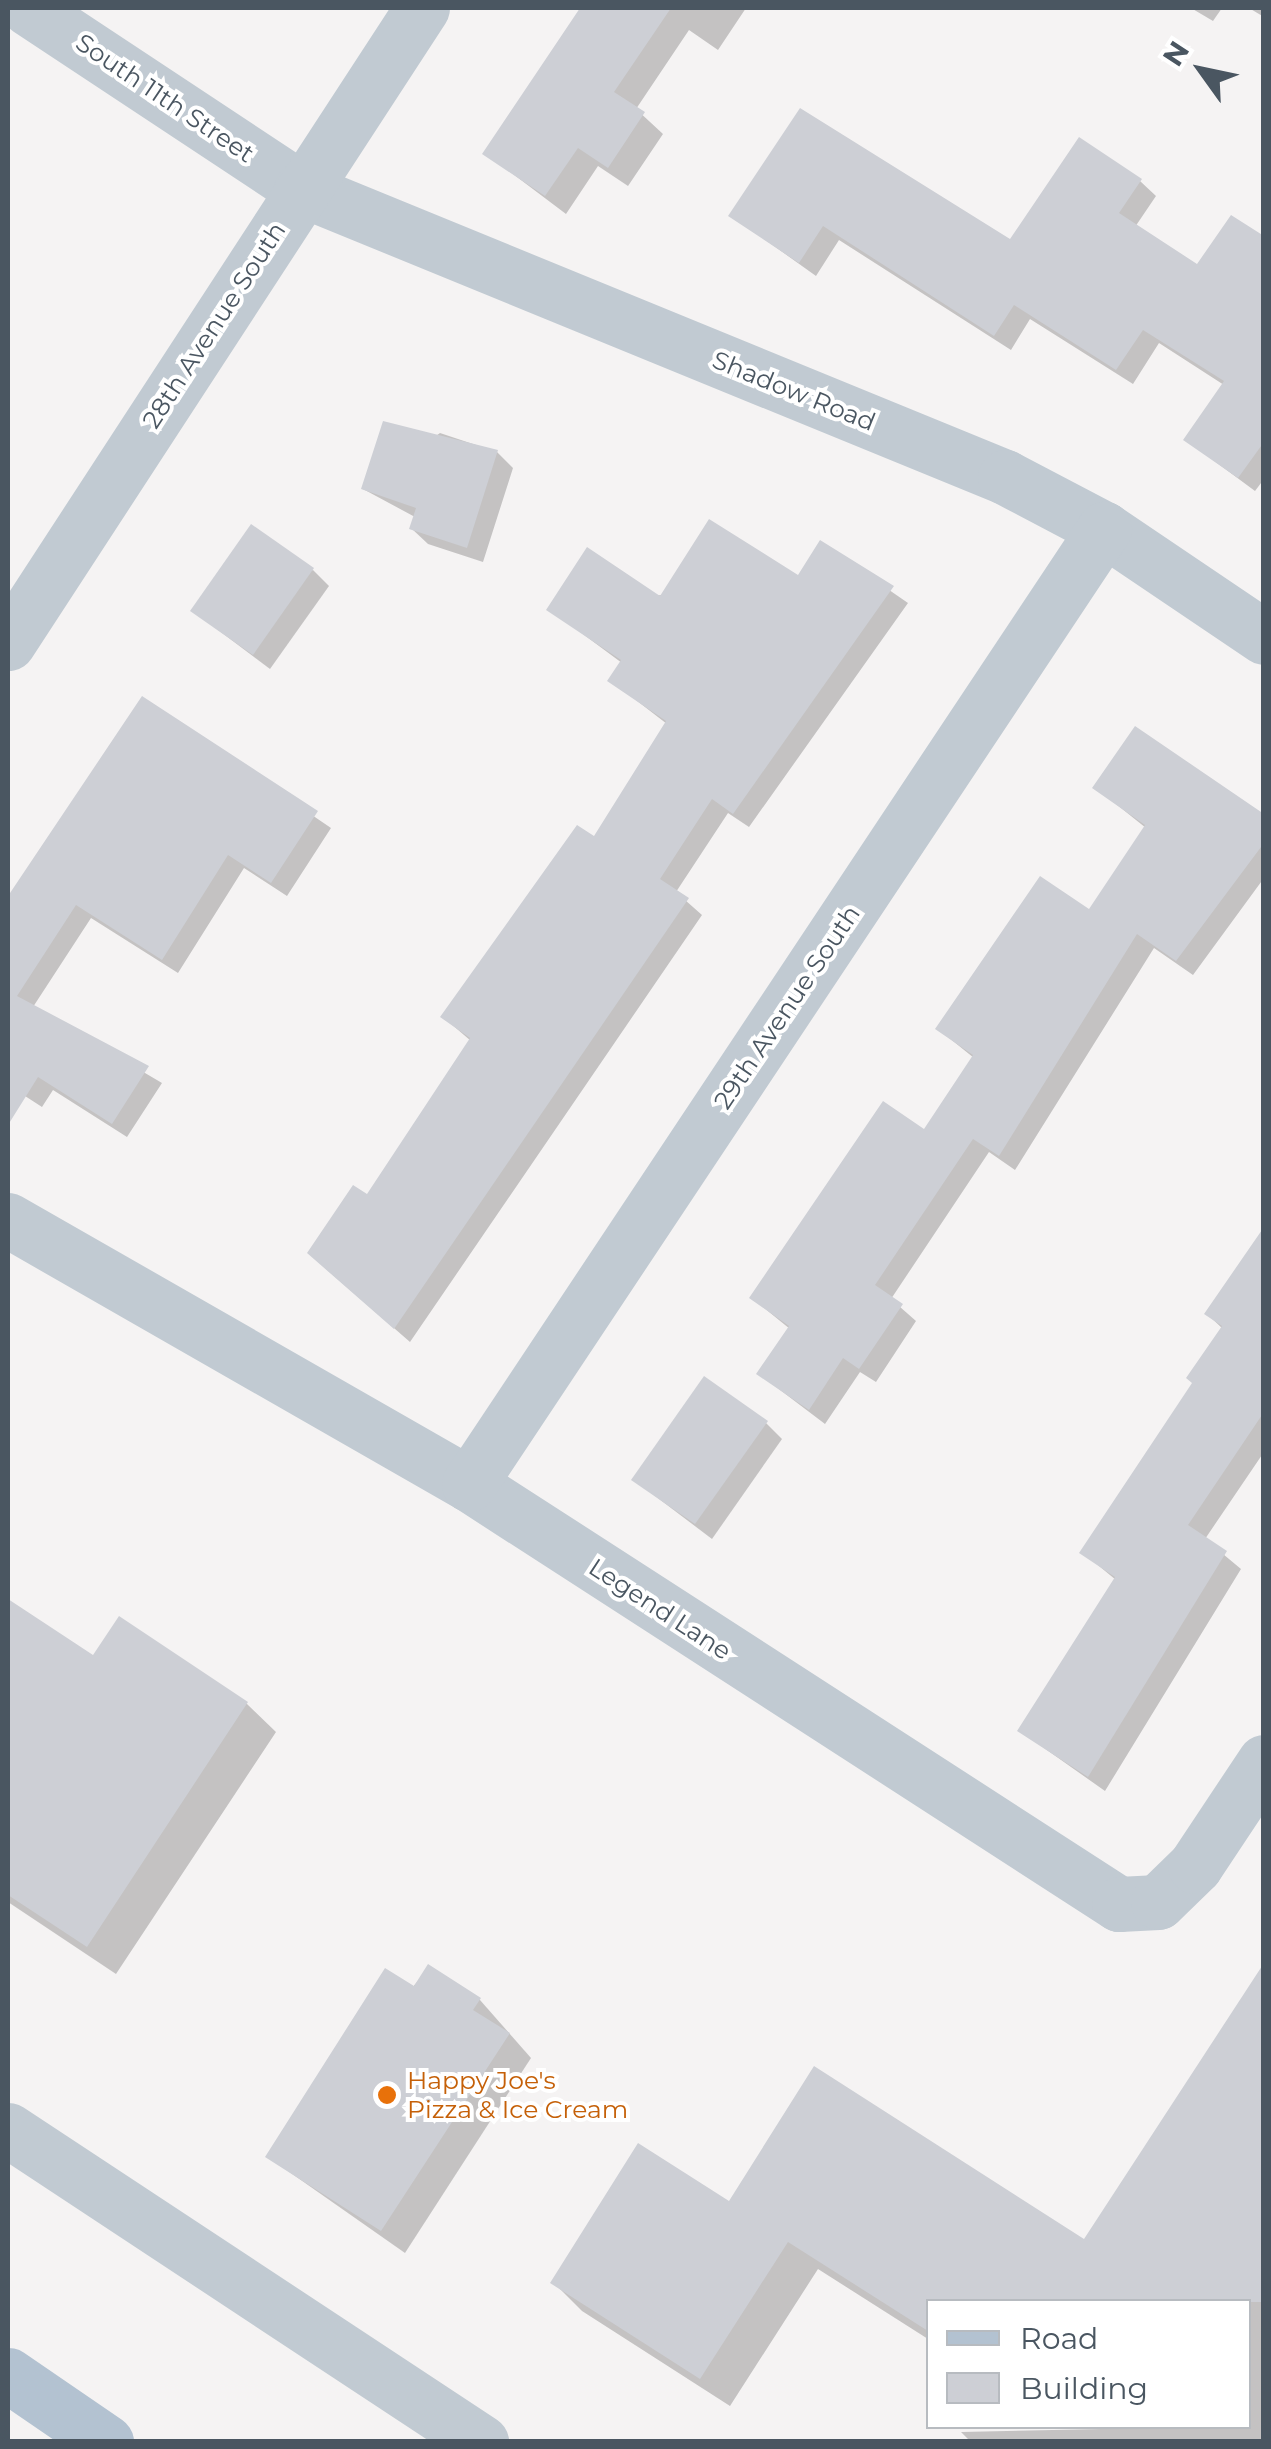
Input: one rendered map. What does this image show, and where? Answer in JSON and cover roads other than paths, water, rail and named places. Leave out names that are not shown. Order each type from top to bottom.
[{"type":"main road","points":[[8,2375],[106,2442]]},
{"type":"street","name":"South 11th Street","points":[[28,8],[301,189]]},
{"type":"street","name":"28th Avenue South","points":[[8,644],[422,8]]},
{"type":"street","name":"Shadow Road","points":[[301,189],[1005,477],[1104,529],[1264,637]]},
{"type":"street","name":"29th Avenue South","points":[[469,1484],[1104,529]]},
{"type":"street","name":"Legend Lane","points":[[8,1220],[469,1484],[1119,1904],[1158,1902],[1195,1866],[1264,1762]]},
{"type":"street","points":[[8,2130],[482,2442]]},
{"type":"place","name":"Happy Joe's Pizza & Ice Cream","points":[[387,2095]]}]
